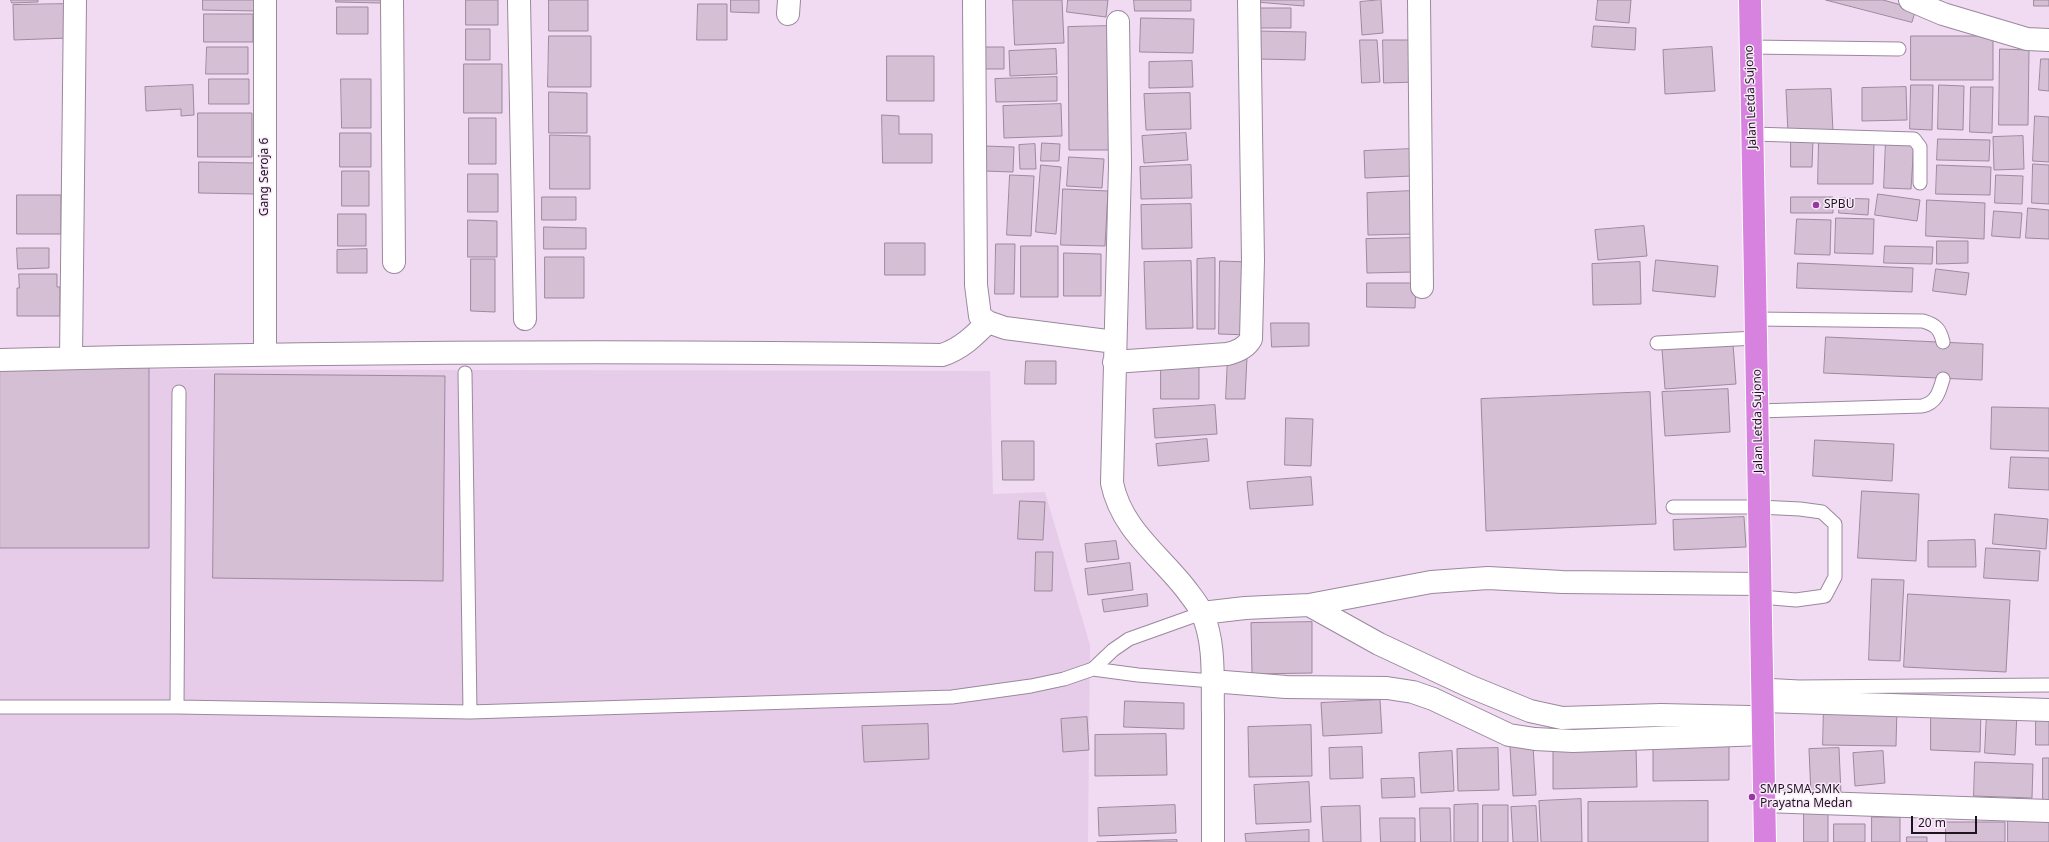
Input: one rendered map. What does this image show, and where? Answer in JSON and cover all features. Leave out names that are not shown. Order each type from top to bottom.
[{"type":"highway","name":"Jalan Letda Sujono","points":[[1750,0],[1761,590],[1758,701],[1763,734],[1765,842]]},
{"type":"street","points":[[71,358],[75,0]]},
{"type":"street","name":"Gang Seroja 6","points":[[265,0],[265,354]]},
{"type":"street","points":[[392,0],[394,262]]},
{"type":"street","points":[[519,0],[525,319]]},
{"type":"street","points":[[974,0],[976,285],[980,316],[988,322],[1005,328],[1114,352],[1227,354],[1236,352],[1251,339],[1253,260],[1249,0]]},
{"type":"street","points":[[1419,0],[1422,287]]},
{"type":"street","points":[[1910,0],[1944,14],[2027,39],[2049,40]]},
{"type":"street","points":[[1118,22],[1120,166],[1111,466],[1114,496],[1121,512],[1132,529],[1178,580],[1202,613],[1210,642],[1212,681],[1213,842]]},
{"type":"street","points":[[0,360],[265,354],[710,352],[942,355],[953,352],[967,342],[988,322]]},
{"type":"street","points":[[1202,613],[1244,608],[1309,605],[1430,582],[1488,578],[1761,590]]},
{"type":"street","points":[[1309,605],[1379,644],[1469,686],[1530,711],[1562,718],[1661,715],[1758,701],[2049,710]]},
{"type":"street","points":[[1212,681],[1286,687],[1387,688],[1414,692],[1433,698],[1509,735],[1535,740],[1573,741],[1763,734]]},
{"type":"street","points":[[1764,801],[2049,811]]},
{"type":"lane","points":[[1750,47],[1899,49]]},
{"type":"lane","points":[[1753,134],[1914,139],[1920,146],[1920,183]]},
{"type":"lane","points":[[1657,343],[1756,329],[1923,321],[1936,326],[1941,332],[1943,342]]},
{"type":"lane","points":[[465,373],[470,712]]},
{"type":"lane","points":[[1758,411],[1922,406],[1930,404],[1936,398],[1943,379]]},
{"type":"lane","points":[[177,707],[179,392]]},
{"type":"lane","points":[[1673,507],[1759,507],[1822,512],[1835,524],[1835,577],[1825,596],[1796,600],[1761,590]]},
{"type":"lane","points":[[1094,669],[1113,650],[1129,639],[1202,613]]},
{"type":"lane","points":[[0,707],[177,707],[470,712],[952,696],[1031,686],[1064,679],[1094,669],[1138,675],[1212,681]]},
{"type":"lane","points":[[1758,701],[1799,687],[2049,685]]},
{"type":"shaded area","points":[[0,369],[990,371],[993,494],[1045,492],[1090,645],[1088,842],[0,842]]},
{"type":"building","points":[[11,0],[38,0],[38,2],[12,3]]},
{"type":"building","points":[[203,0],[256,0],[256,11],[203,10]]},
{"type":"building","points":[[336,0],[381,0],[381,3],[336,2]]},
{"type":"building","points":[[466,0],[498,0],[498,25],[466,25]]},
{"type":"building","points":[[549,0],[588,0],[588,31],[549,31]]},
{"type":"building","points":[[731,0],[759,0],[759,13],[731,12]]},
{"type":"building","points":[[1013,0],[1062,0],[1064,43],[1015,45]]},
{"type":"building","points":[[1068,0],[1108,0],[1106,17],[1067,12]]},
{"type":"building","points":[[1134,0],[1191,0],[1191,11],[1135,11]]},
{"type":"building","points":[[1256,0],[1304,0],[1304,6],[1256,2]]},
{"type":"building","points":[[1381,0],[1383,33],[1362,35],[1360,2]]},
{"type":"building","points":[[1598,0],[1631,0],[1629,23],[1596,20]]},
{"type":"building","points":[[1826,0],[1883,0],[1916,9],[1912,22]]},
{"type":"building","points":[[2034,0],[2049,0],[2049,6],[2034,6]]},
{"type":"building","points":[[67,4],[68,38],[14,40],[13,5]]},
{"type":"building","points":[[698,4],[727,4],[727,40],[697,40]]},
{"type":"building","points":[[337,7],[368,7],[368,34],[337,34]]},
{"type":"building","points":[[1256,8],[1291,8],[1291,28],[1256,28]]},
{"type":"building","points":[[204,14],[253,14],[253,42],[204,42]]},
{"type":"building","points":[[1141,18],[1194,19],[1193,53],[1140,52]]},
{"type":"building","points":[[1110,26],[1111,150],[1069,150],[1068,27]]},
{"type":"building","points":[[1594,26],[1636,28],[1635,50],[1592,47]]},
{"type":"building","points":[[466,29],[490,29],[490,60],[466,60]]},
{"type":"building","points":[[1259,31],[1306,32],[1305,60],[1258,59]]},
{"type":"building","points":[[549,36],[591,36],[591,87],[548,87]]},
{"type":"building","points":[[1911,36],[1993,36],[1993,80],[1911,80]]},
{"type":"building","points":[[1360,40],[1377,40],[1380,82],[1362,83]]},
{"type":"building","points":[[1383,40],[1415,40],[1416,82],[1384,83]]},
{"type":"building","points":[[207,47],[248,47],[248,74],[206,74]]},
{"type":"building","points":[[985,47],[1004,47],[1004,69],[985,69]]},
{"type":"building","points":[[1712,47],[1715,91],[1665,94],[1663,50]]},
{"type":"building","points":[[1056,49],[1057,74],[1010,76],[1009,51]]},
{"type":"building","points":[[2000,49],[2029,50],[2028,125],[1999,125]]},
{"type":"building","points":[[887,56],[934,56],[934,101],[887,101]]},
{"type":"building","points":[[2041,59],[2049,59],[2049,91],[2039,90]]},
{"type":"building","points":[[1192,61],[1193,87],[1149,88],[1149,62]]},
{"type":"building","points":[[464,64],[502,64],[502,113],[464,113]]},
{"type":"building","points":[[1057,77],[1057,101],[996,102],[995,79]]},
{"type":"building","points":[[209,79],[249,79],[249,104],[209,104]]},
{"type":"building","points":[[341,79],[371,79],[371,128],[342,128]]},
{"type":"building","points":[[193,85],[194,115],[181,116],[181,109],[146,111],[145,87]]},
{"type":"building","points":[[1911,85],[1933,85],[1932,130],[1910,129]]},
{"type":"building","points":[[1939,85],[1964,86],[1963,130],[1938,129]]},
{"type":"building","points":[[1906,87],[1907,120],[1862,121],[1862,88]]},
{"type":"building","points":[[1971,87],[1993,87],[1992,133],[1970,132]]},
{"type":"building","points":[[1831,89],[1833,132],[1788,133],[1786,90]]},
{"type":"building","points":[[549,92],[587,93],[587,133],[549,133]]},
{"type":"building","points":[[1190,93],[1191,129],[1146,130],[1144,94]]},
{"type":"building","points":[[1061,104],[1062,136],[1004,138],[1003,106]]},
{"type":"building","points":[[198,113],[252,113],[252,157],[198,157]]},
{"type":"building","points":[[882,115],[899,116],[899,134],[932,134],[932,163],[883,163]]},
{"type":"building","points":[[2035,116],[2049,117],[2049,162],[2033,161]]},
{"type":"building","points":[[469,118],[496,118],[496,164],[469,164]]},
{"type":"building","points":[[340,133],[371,133],[371,167],[340,167]]},
{"type":"building","points":[[1186,133],[1188,160],[1144,163],[1142,136]]},
{"type":"building","points":[[550,135],[590,136],[590,189],[550,189]]},
{"type":"building","points":[[2023,136],[2024,169],[1994,170],[1993,137]]},
{"type":"building","points":[[1791,139],[1813,139],[1812,167],[1791,167]]},
{"type":"building","points":[[1938,139],[1990,140],[1989,161],[1937,160]]},
{"type":"building","points":[[1819,140],[1874,141],[1873,184],[1818,184]]},
{"type":"building","points":[[1886,140],[1914,142],[1911,189],[1884,188]]},
{"type":"building","points":[[1042,143],[1060,144],[1059,161],[1041,161]]},
{"type":"building","points":[[1035,144],[1036,169],[1020,169],[1019,145]]},
{"type":"building","points":[[985,146],[1014,147],[1013,172],[984,171]]},
{"type":"building","points":[[1411,149],[1412,176],[1365,178],[1364,151]]},
{"type":"building","points":[[1069,157],[1104,159],[1102,188],[1067,186]]},
{"type":"building","points":[[199,162],[257,163],[256,194],[199,193]]},
{"type":"building","points":[[2033,164],[2049,165],[2049,204],[2032,203]]},
{"type":"building","points":[[1041,165],[1061,167],[1056,234],[1036,232]]},
{"type":"building","points":[[1191,165],[1192,198],[1141,199],[1140,167]]},
{"type":"building","points":[[1937,165],[1991,167],[1990,195],[1936,194]]},
{"type":"building","points":[[342,171],[369,171],[369,206],[342,206]]},
{"type":"building","points":[[468,174],[498,174],[498,212],[468,212]]},
{"type":"building","points":[[1010,175],[1034,176],[1031,236],[1007,235]]},
{"type":"building","points":[[1996,175],[2023,176],[2022,204],[1995,203]]},
{"type":"building","points":[[1063,189],[1108,191],[1105,246],[1061,245]]},
{"type":"building","points":[[1412,191],[1414,234],[1368,235],[1367,193]]},
{"type":"building","points":[[1878,194],[1920,200],[1917,221],[1875,215]]},
{"type":"building","points":[[17,195],[61,195],[61,234],[17,234]]},
{"type":"building","points":[[542,197],[576,197],[576,220],[542,220]]},
{"type":"building","points":[[1791,197],[1833,197],[1833,213],[1791,213]]},
{"type":"building","points":[[1840,198],[1869,199],[1868,215],[1839,213]]},
{"type":"building","points":[[1927,200],[1985,203],[1984,239],[1926,236]]},
{"type":"building","points":[[1191,204],[1192,248],[1142,249],[1141,205]]},
{"type":"building","points":[[2028,208],[2049,210],[2049,239],[2026,238]]},
{"type":"building","points":[[1994,211],[2022,213],[2020,238],[1992,236]]},
{"type":"building","points":[[338,214],[366,214],[366,246],[338,246]]},
{"type":"building","points":[[1836,218],[1874,219],[1873,254],[1835,253]]},
{"type":"building","points":[[1797,219],[1831,220],[1830,255],[1795,254]]},
{"type":"building","points":[[468,220],[497,221],[497,257],[468,257]]},
{"type":"building","points":[[1644,226],[1647,256],[1598,260],[1595,230]]},
{"type":"building","points":[[544,227],[586,228],[586,249],[544,249]]},
{"type":"building","points":[[1413,238],[1414,272],[1367,273],[1366,239]]},
{"type":"building","points":[[1937,241],[1968,241],[1968,263],[1937,264]]},
{"type":"building","points":[[885,243],[925,243],[925,275],[885,275]]},
{"type":"building","points":[[996,244],[1015,244],[1014,294],[995,294]]},
{"type":"building","points":[[1021,246],[1058,246],[1058,297],[1021,297]]},
{"type":"building","points":[[1885,246],[1933,247],[1932,264],[1884,263]]},
{"type":"building","points":[[17,248],[49,248],[49,268],[18,269]]},
{"type":"building","points":[[367,249],[367,273],[337,273],[337,250]]},
{"type":"building","points":[[1064,253],[1101,254],[1101,296],[1064,296]]},
{"type":"building","points":[[545,257],[584,257],[584,298],[545,298]]},
{"type":"building","points":[[1215,258],[1215,329],[1197,329],[1197,259]]},
{"type":"building","points":[[471,259],[495,259],[495,312],[471,311]]},
{"type":"building","points":[[1656,260],[1718,266],[1715,297],[1653,291]]},
{"type":"building","points":[[1191,261],[1193,328],[1146,329],[1144,262]]},
{"type":"building","points":[[1220,261],[1250,262],[1250,335],[1219,334]]},
{"type":"building","points":[[1640,262],[1641,304],[1593,305],[1592,264]]},
{"type":"building","points":[[1798,263],[1913,268],[1912,292],[1797,288]]},
{"type":"building","points":[[1936,269],[1969,273],[1966,295],[1933,291]]},
{"type":"building","points":[[19,274],[57,274],[57,287],[60,287],[60,316],[17,316],[17,288],[19,288]]},
{"type":"building","points":[[1367,283],[1416,283],[1415,308],[1367,307]]},
{"type":"building","points":[[1271,323],[1309,323],[1309,346],[1272,347]]},
{"type":"building","points":[[1826,337],[1983,344],[1982,380],[1824,373]]},
{"type":"building","points":[[1733,344],[1736,384],[1665,389],[1662,349]]},
{"type":"building","points":[[1228,356],[1247,357],[1245,399],[1226,399]]},
{"type":"building","points":[[1026,361],[1056,361],[1056,384],[1025,384]]},
{"type":"building","points":[[1161,362],[1199,362],[1199,399],[1161,399]]},
{"type":"building","points":[[0,366],[149,366],[149,548],[0,548]]},
{"type":"building","points":[[215,374],[445,376],[443,581],[213,578]]},
{"type":"building","points":[[1728,389],[1730,432],[1665,436],[1662,392]]},
{"type":"building","points":[[1650,392],[1656,524],[1486,531],[1481,399]]},
{"type":"building","points":[[1215,405],[1217,434],[1155,438],[1153,409]]},
{"type":"building","points":[[1992,407],[2049,408],[2049,451],[1991,449]]},
{"type":"building","points":[[1286,418],[1313,419],[1311,466],[1285,465]]},
{"type":"building","points":[[1207,439],[1209,461],[1158,466],[1156,444]]},
{"type":"building","points":[[1815,440],[1894,444],[1892,481],[1813,476]]},
{"type":"building","points":[[1002,441],[1034,441],[1034,480],[1003,480]]},
{"type":"building","points":[[2011,457],[2049,458],[2049,490],[2009,488]]},
{"type":"building","points":[[1311,477],[1313,505],[1250,509],[1247,482]]},
{"type":"building","points":[[1862,491],[1919,494],[1916,561],[1858,558]]},
{"type":"building","points":[[1020,501],[1045,502],[1043,540],[1018,539]]},
{"type":"building","points":[[1995,514],[2048,519],[2046,549],[1993,544]]},
{"type":"building","points":[[1744,517],[1746,547],[1674,550],[1673,520]]},
{"type":"building","points":[[1975,540],[1976,567],[1928,567],[1928,541]]},
{"type":"building","points":[[1116,541],[1119,559],[1087,562],[1085,544]]},
{"type":"building","points":[[1986,548],[2040,551],[2038,581],[1984,578]]},
{"type":"building","points":[[1036,552],[1053,552],[1052,591],[1035,591]]},
{"type":"building","points":[[1130,563],[1133,590],[1088,595],[1085,569]]},
{"type":"building","points":[[1872,579],[1904,580],[1900,661],[1869,660]]},
{"type":"building","points":[[1147,594],[1148,606],[1104,612],[1102,600]]},
{"type":"building","points":[[1908,594],[2010,600],[2006,672],[1904,667]]},
{"type":"building","points":[[1312,622],[1312,673],[1252,674],[1251,623]]},
{"type":"building","points":[[1380,700],[1382,733],[1323,736],[1321,703]]},
{"type":"building","points":[[1125,701],[1184,703],[1184,729],[1124,727]]},
{"type":"building","points":[[1824,705],[1897,707],[1896,746],[1823,745]]},
{"type":"building","points":[[1931,708],[1981,708],[1980,752],[1931,750]]},
{"type":"building","points":[[2036,710],[2049,710],[2049,745],[2036,745]]},
{"type":"building","points":[[1987,712],[2017,713],[2015,755],[1985,753]]},
{"type":"building","points":[[1087,717],[1089,750],[1063,752],[1061,719]]},
{"type":"building","points":[[928,724],[929,759],[864,762],[862,726]]},
{"type":"building","points":[[1311,725],[1312,776],[1249,777],[1248,727]]},
{"type":"building","points":[[1166,734],[1167,775],[1095,776],[1095,735]]},
{"type":"building","points":[[1729,744],[1729,780],[1653,781],[1653,745]]},
{"type":"building","points":[[1533,746],[1536,795],[1513,796],[1510,747]]},
{"type":"building","points":[[1362,747],[1363,778],[1330,779],[1329,748]]},
{"type":"building","points":[[1498,748],[1499,790],[1458,791],[1457,749]]},
{"type":"building","points":[[1636,748],[1637,787],[1553,789],[1553,749]]},
{"type":"building","points":[[1839,748],[1841,794],[1811,795],[1809,749]]},
{"type":"building","points":[[1452,751],[1454,791],[1421,793],[1419,753]]},
{"type":"building","points":[[1883,751],[1885,783],[1855,786],[1853,753]]},
{"type":"building","points":[[2043,758],[2049,758],[2049,804],[2043,803]]},
{"type":"building","points":[[1975,762],[2033,764],[2032,798],[1974,796]]},
{"type":"building","points":[[1414,778],[1415,797],[1382,798],[1381,779]]},
{"type":"building","points":[[1309,782],[1311,822],[1256,824],[1254,785]]},
{"type":"building","points":[[1581,799],[1582,842],[1541,842],[1539,801]]},
{"type":"building","points":[[1708,801],[1708,842],[1588,842],[1588,802]]},
{"type":"building","points":[[1478,804],[1478,842],[1454,842],[1454,805]]},
{"type":"building","points":[[1175,805],[1176,833],[1099,836],[1098,808]]},
{"type":"building","points":[[1483,805],[1508,805],[1508,842],[1483,842]]},
{"type":"building","points":[[1360,806],[1361,842],[1323,842],[1321,807]]},
{"type":"building","points":[[1536,806],[1538,842],[1513,842],[1511,807]]},
{"type":"building","points":[[1420,808],[1450,808],[1451,842],[1421,842]]},
{"type":"building","points":[[1804,813],[1828,813],[1828,842],[1804,842]]},
{"type":"building","points":[[1872,817],[1900,817],[1900,842],[1872,842]]},
{"type":"building","points":[[1380,818],[1415,818],[1415,842],[1381,842]]},
{"type":"building","points":[[2008,818],[2049,818],[2049,842],[2008,842]]},
{"type":"building","points":[[1946,822],[2005,822],[2005,842],[1946,842]]},
{"type":"building","points":[[1834,824],[1865,824],[1865,842],[1834,842]]},
{"type":"building","points":[[1309,830],[1309,842],[1246,842],[1245,834]]},
{"type":"building","points":[[1907,837],[1927,837],[1927,842],[1907,842]]},
{"type":"building","points":[[1177,840],[1177,842],[1097,842]]},
{"type":"place","name":"SPBU","points":[[1816,205]]},
{"type":"place","name":"SMP,SMA,SMK Prayatna Medan","points":[[1752,797]]}]
